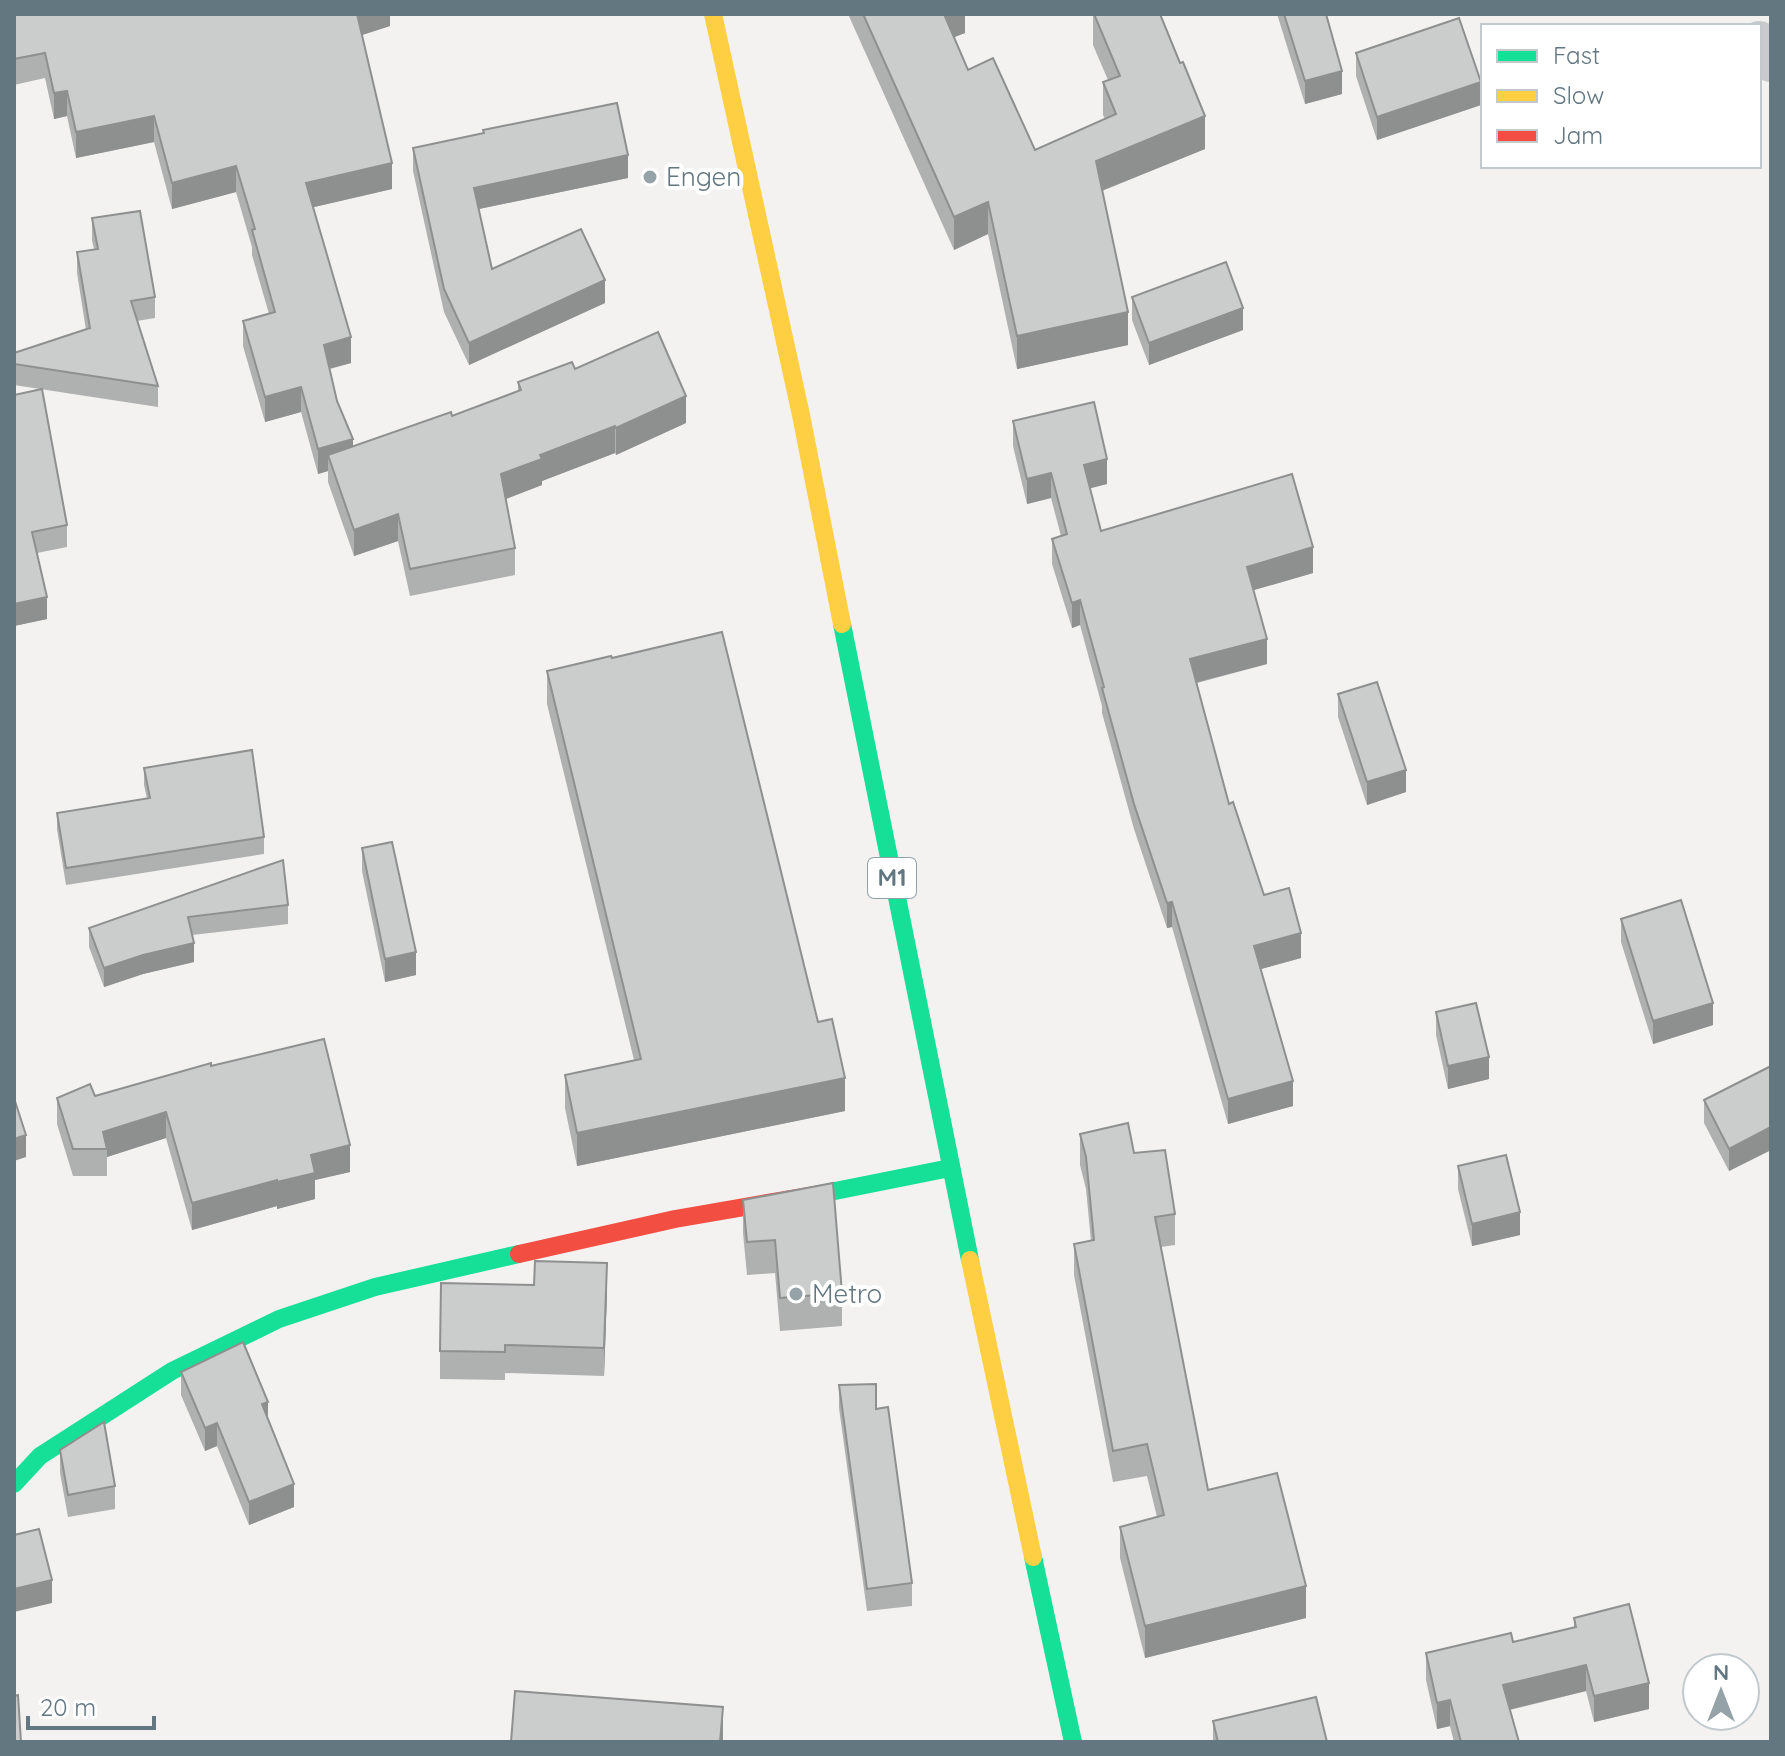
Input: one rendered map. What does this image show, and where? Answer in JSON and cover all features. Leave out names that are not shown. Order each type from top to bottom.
[{"type":"main road","name":"M1","points":[[713,14],[801,415],[950,1168],[1073,1742]]},
{"type":"main road","points":[[14,1484],[40,1456],[172,1371],[279,1319],[375,1287],[675,1219],[950,1168]]},
{"type":"street","points":[[1761,44],[1771,63]]},
{"type":"building","points":[[14,14],[357,14],[392,163],[306,183],[351,337],[324,345],[337,401],[353,439],[318,449],[301,387],[265,397],[243,321],[275,312],[236,166],[172,183],[154,116],[76,132],[67,91],[54,93],[45,53],[14,59]]},
{"type":"building","points":[[863,14],[944,14],[968,70],[993,58],[1035,150],[1116,114],[1103,82],[1120,76],[1094,14],[1160,14],[1205,116],[1096,161],[1128,312],[1017,336],[988,202],[954,217]]},
{"type":"building","points":[[1284,14],[1326,14],[1342,71],[1305,81]]},
{"type":"building","points":[[1459,18],[1481,82],[1377,117],[1356,53]]},
{"type":"building","points":[[617,103],[628,155],[474,188],[492,269],[581,229],[605,280],[469,343],[444,289],[413,148],[484,133],[483,130]]},
{"type":"building","points":[[140,211],[155,297],[131,301],[158,386],[14,364],[14,353],[90,328],[77,252],[98,249],[92,218]]},
{"type":"building","points":[[1226,262],[1243,308],[1149,343],[1132,297]]},
{"type":"building","points":[[658,332],[686,396],[501,474],[515,548],[410,569],[398,514],[354,530],[328,455],[451,412],[452,416],[521,390],[518,382],[572,362],[575,369]]},
{"type":"building","points":[[42,389],[67,525],[32,532],[47,597],[14,604],[14,395]]},
{"type":"building","points":[[1094,402],[1107,459],[1084,465],[1101,531],[1292,474],[1313,547],[1247,567],[1267,639],[1190,659],[1229,804],[1233,802],[1264,895],[1289,888],[1301,933],[1254,946],[1293,1081],[1228,1099],[1172,902],[1167,903],[1134,804],[1080,600],[1072,603],[1052,539],[1067,534],[1051,473],[1027,479],[1013,421]]},
{"type":"building","points":[[722,632],[818,1022],[832,1019],[845,1078],[577,1133],[565,1075],[641,1059],[547,671]]},
{"type":"building","points":[[1377,682],[1406,770],[1367,782],[1338,694]]},
{"type":"building","points":[[252,750],[264,837],[66,868],[57,813],[150,798],[144,768]]},
{"type":"building","points":[[392,842],[416,952],[385,959],[362,848]]},
{"type":"building","points":[[283,860],[288,905],[188,917],[194,943],[104,968],[89,928]]},
{"type":"building","points":[[1681,900],[1713,1003],[1653,1021],[1621,919]]},
{"type":"building","points":[[1476,1003],[1489,1057],[1448,1066],[1436,1012]]},
{"type":"building","points":[[324,1039],[350,1145],[311,1155],[315,1173],[192,1203],[166,1112],[103,1132],[107,1149],[73,1149],[57,1098],[90,1084],[95,1096],[211,1063],[211,1066]]},
{"type":"building","points":[[1771,1066],[1771,1127],[1729,1149],[1704,1100]]},
{"type":"building","points":[[14,1098],[26,1135],[14,1139]]},
{"type":"building","points":[[1128,1123],[1134,1153],[1165,1150],[1175,1214],[1155,1217],[1208,1490],[1277,1473],[1306,1586],[1145,1626],[1120,1527],[1164,1515],[1147,1444],[1113,1451],[1074,1244],[1094,1240],[1086,1157],[1080,1134]]},
{"type":"building","points":[[1506,1155],[1520,1212],[1472,1224],[1458,1166]]},
{"type":"building","points":[[833,1183],[842,1293],[780,1298],[775,1240],[747,1242],[743,1200]]},
{"type":"building","points":[[535,1261],[607,1263],[604,1348],[505,1345],[505,1352],[440,1351],[441,1283],[534,1285]]},
{"type":"building","points":[[243,1342],[268,1402],[262,1404],[294,1484],[249,1502],[217,1423],[205,1428],[181,1372]]},
{"type":"building","points":[[876,1384],[876,1409],[888,1407],[912,1583],[867,1589],[839,1385]]},
{"type":"building","points":[[104,1422],[115,1486],[68,1495],[60,1450]]},
{"type":"building","points":[[39,1529],[52,1580],[14,1589],[14,1535]]},
{"type":"building","points":[[1629,1604],[1649,1683],[1594,1696],[1586,1665],[1503,1685],[1519,1742],[1461,1742],[1450,1700],[1437,1703],[1426,1653],[1511,1633],[1513,1642],[1576,1627],[1574,1618]]},
{"type":"building","points":[[515,1691],[723,1707],[720,1742],[511,1742]]},
{"type":"building","points":[[18,1695],[21,1742],[14,1742],[14,1696]]},
{"type":"building","points":[[1316,1697],[1327,1742],[1218,1742],[1213,1721]]},
{"type":"traffic: fast","points":[[842,624],[970,1260]]},
{"type":"traffic: fast","points":[[820,1194],[950,1168]]},
{"type":"traffic: fast","points":[[14,1484],[40,1456],[172,1371],[279,1319],[375,1287],[519,1254]]},
{"type":"traffic: fast","points":[[1033,1557],[1073,1742]]},
{"type":"traffic: slow","points":[[713,14],[801,415],[842,624]]},
{"type":"traffic: slow","points":[[970,1260],[1033,1557]]},
{"type":"traffic: jam","points":[[519,1254],[675,1219],[820,1194]]},
{"type":"place","name":"Engen","points":[[650,177]]},
{"type":"place","name":"Metro","points":[[796,1294]]}]
